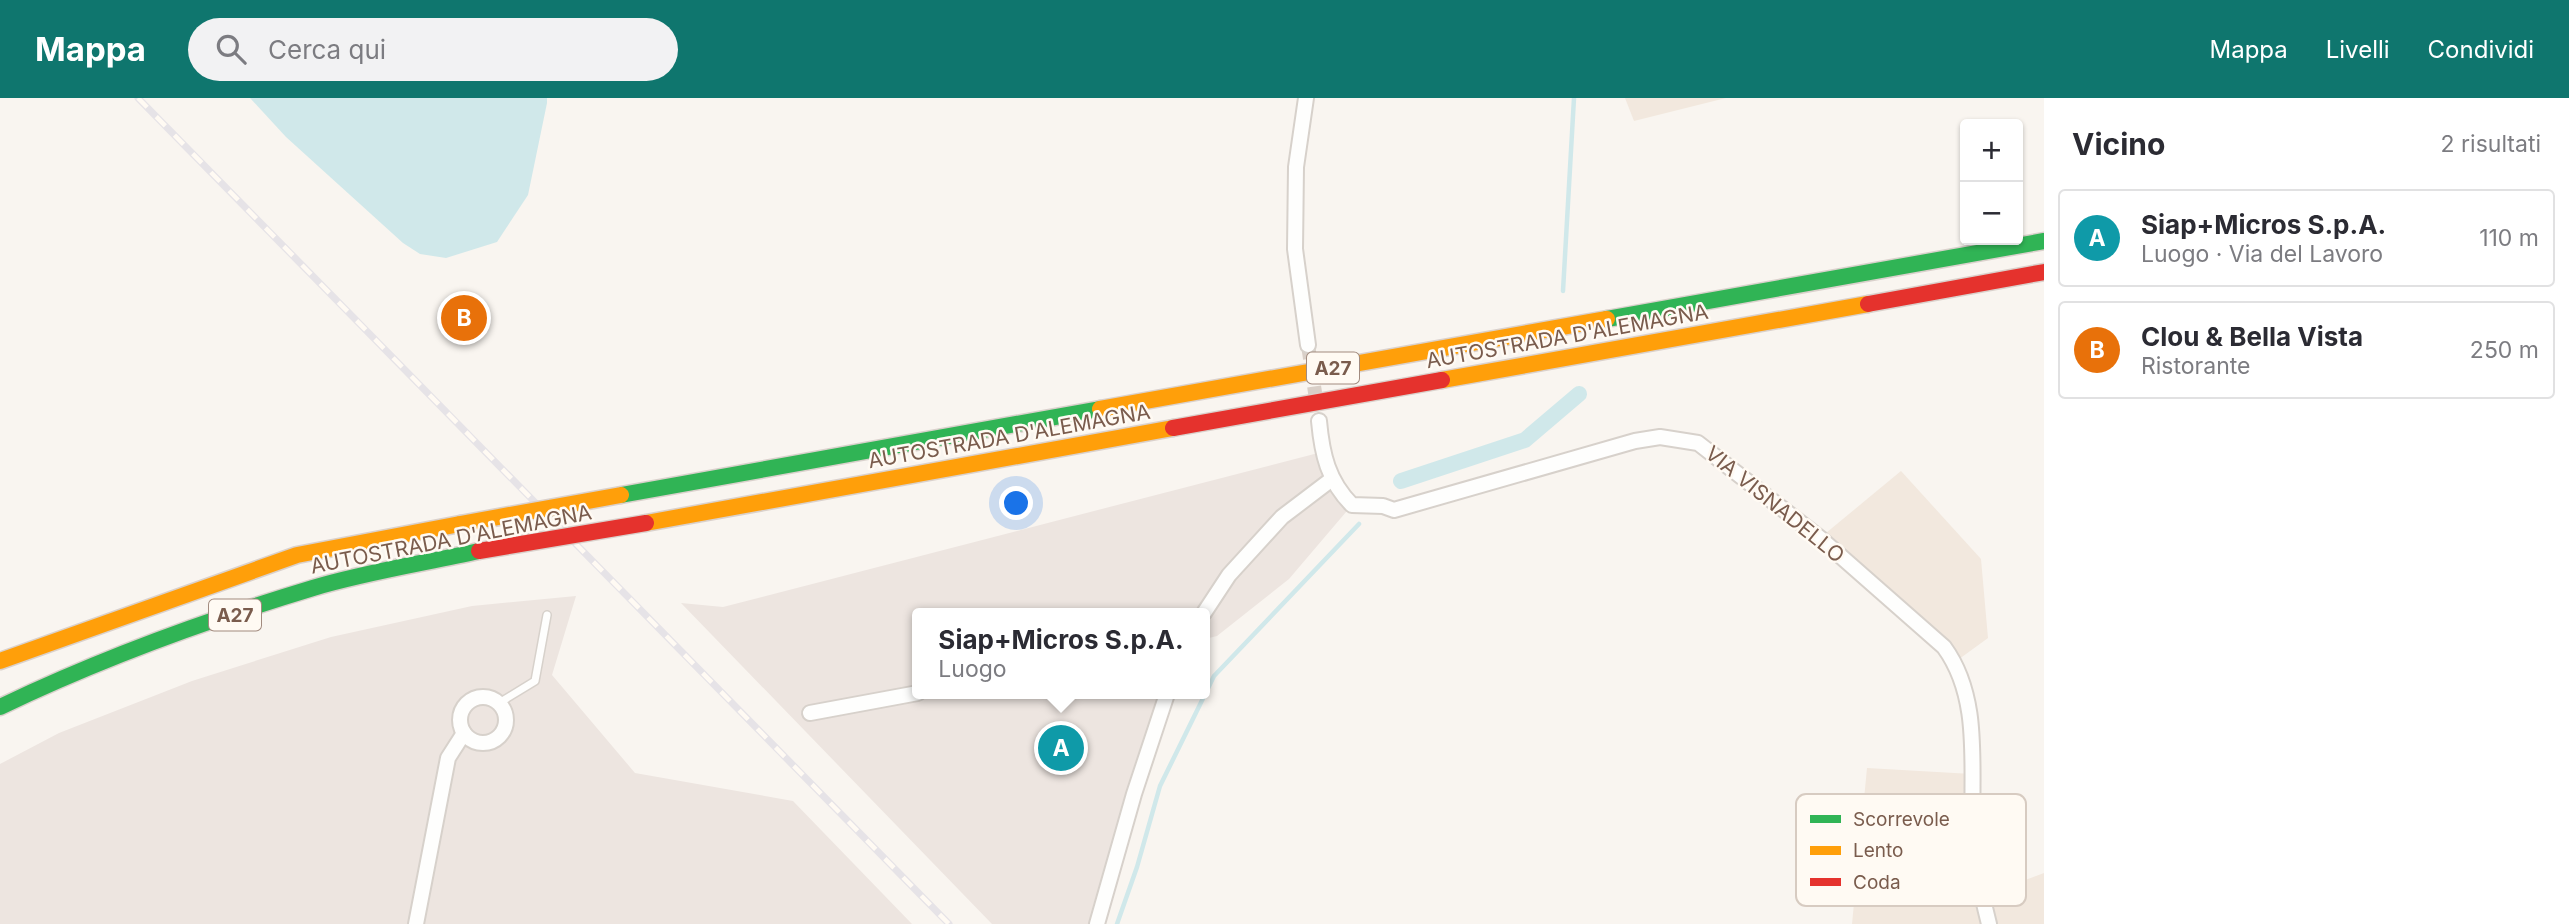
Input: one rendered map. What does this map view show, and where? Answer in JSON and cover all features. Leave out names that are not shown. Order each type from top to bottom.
[{"type":"highway","name":"AUTOSTRADA D'ALEMAGNA","points":[[0,661],[297,555],[2044,241]]},
{"type":"highway","name":"AUTOSTRADA D'ALEMAGNA","points":[[0,707],[40,688],[177,634],[315,587],[479,551],[2044,272]]},
{"type":"street","points":[[1306,98],[1296,167],[1295,249],[1307,345]]},
{"type":"street","name":"VIA VISNADELLO","points":[[1319,421],[1322,452],[1332,479],[1352,505],[1383,506],[1394,510],[1635,441],[1660,437],[1698,443],[1820,538],[1944,647],[1955,662],[1970,706],[1972,794]]},
{"type":"street","points":[[1208,608],[1229,575],[1282,517],[1332,479]]},
{"type":"street","points":[[810,713],[912,694]]},
{"type":"street","points":[[486,697],[499,704],[505,717],[498,737],[491,741],[476,741],[464,733],[460,719],[465,705],[471,700],[486,697]]},
{"type":"street","points":[[1084,924],[1099,920],[1133,794],[1165,699]]},
{"type":"street","points":[[416,924],[448,758],[464,733]]},
{"type":"street","name":"VIA VISNADELLO","points":[[1985,906],[1989,924]]},
{"type":"lane","points":[[499,704],[535,681],[547,615]]},
{"type":"shaded area","points":[[1625,98],[1726,98],[1634,121]]},
{"type":"shaded area","points":[[1322,452],[1352,505],[1289,579],[1217,636],[1210,638],[1210,608],[912,608],[912,699],[1166,699],[1097,924],[992,924],[681,603],[723,607]]},
{"type":"shaded area","points":[[1901,471],[1981,559],[1988,638],[1955,662],[1820,538]]},
{"type":"shaded area","points":[[576,596],[552,675],[635,773],[793,801],[912,924],[0,924],[0,764],[59,733],[192,681],[331,637],[472,606]]},
{"type":"shaded area","points":[[1867,768],[1972,774],[1974,794],[1864,794]]},
{"type":"shaded area","points":[[2044,873],[2044,924],[1852,924],[1854,906],[2026,906],[2026,880]]},
{"type":"water","points":[[250,98],[547,98],[547,103],[528,195],[497,242],[446,258],[420,254],[403,243],[286,137]]},
{"type":"waterway","points":[[1563,291],[1574,98]]},
{"type":"waterway","points":[[1401,481],[1525,440],[1579,394]]},
{"type":"waterway","points":[[1210,684],[1214,676],[1359,524]]},
{"type":"waterway","points":[[1117,924],[1137,867],[1160,786],[1203,699]]},
{"type":"tunnel","points":[[1308,345],[1317,406]]},
{"type":"railway","points":[[138,98],[949,924]]},
{"type":"traffic: fast","points":[[1607,319],[2044,241]]},
{"type":"traffic: fast","points":[[621,495],[1100,409]]},
{"type":"traffic: fast","points":[[0,707],[115,657],[273,600],[354,577],[479,551]]},
{"type":"traffic: slow","points":[[1442,380],[1868,304]]},
{"type":"traffic: slow","points":[[1100,409],[1607,319]]},
{"type":"traffic: slow","points":[[646,523],[1173,428]]},
{"type":"traffic: slow","points":[[460,524],[621,495]]},
{"type":"traffic: slow","points":[[0,661],[297,555],[460,524]]},
{"type":"traffic: jam","points":[[1868,304],[2044,272]]},
{"type":"traffic: jam","points":[[1173,428],[1442,380]]},
{"type":"traffic: jam","points":[[479,551],[646,523]]},
{"type":"place","name":"Clou & Bella Vista","points":[[464,318]]},
{"type":"place","name":"Siap+Micros S.p.A.","points":[[1061,748]]}]
